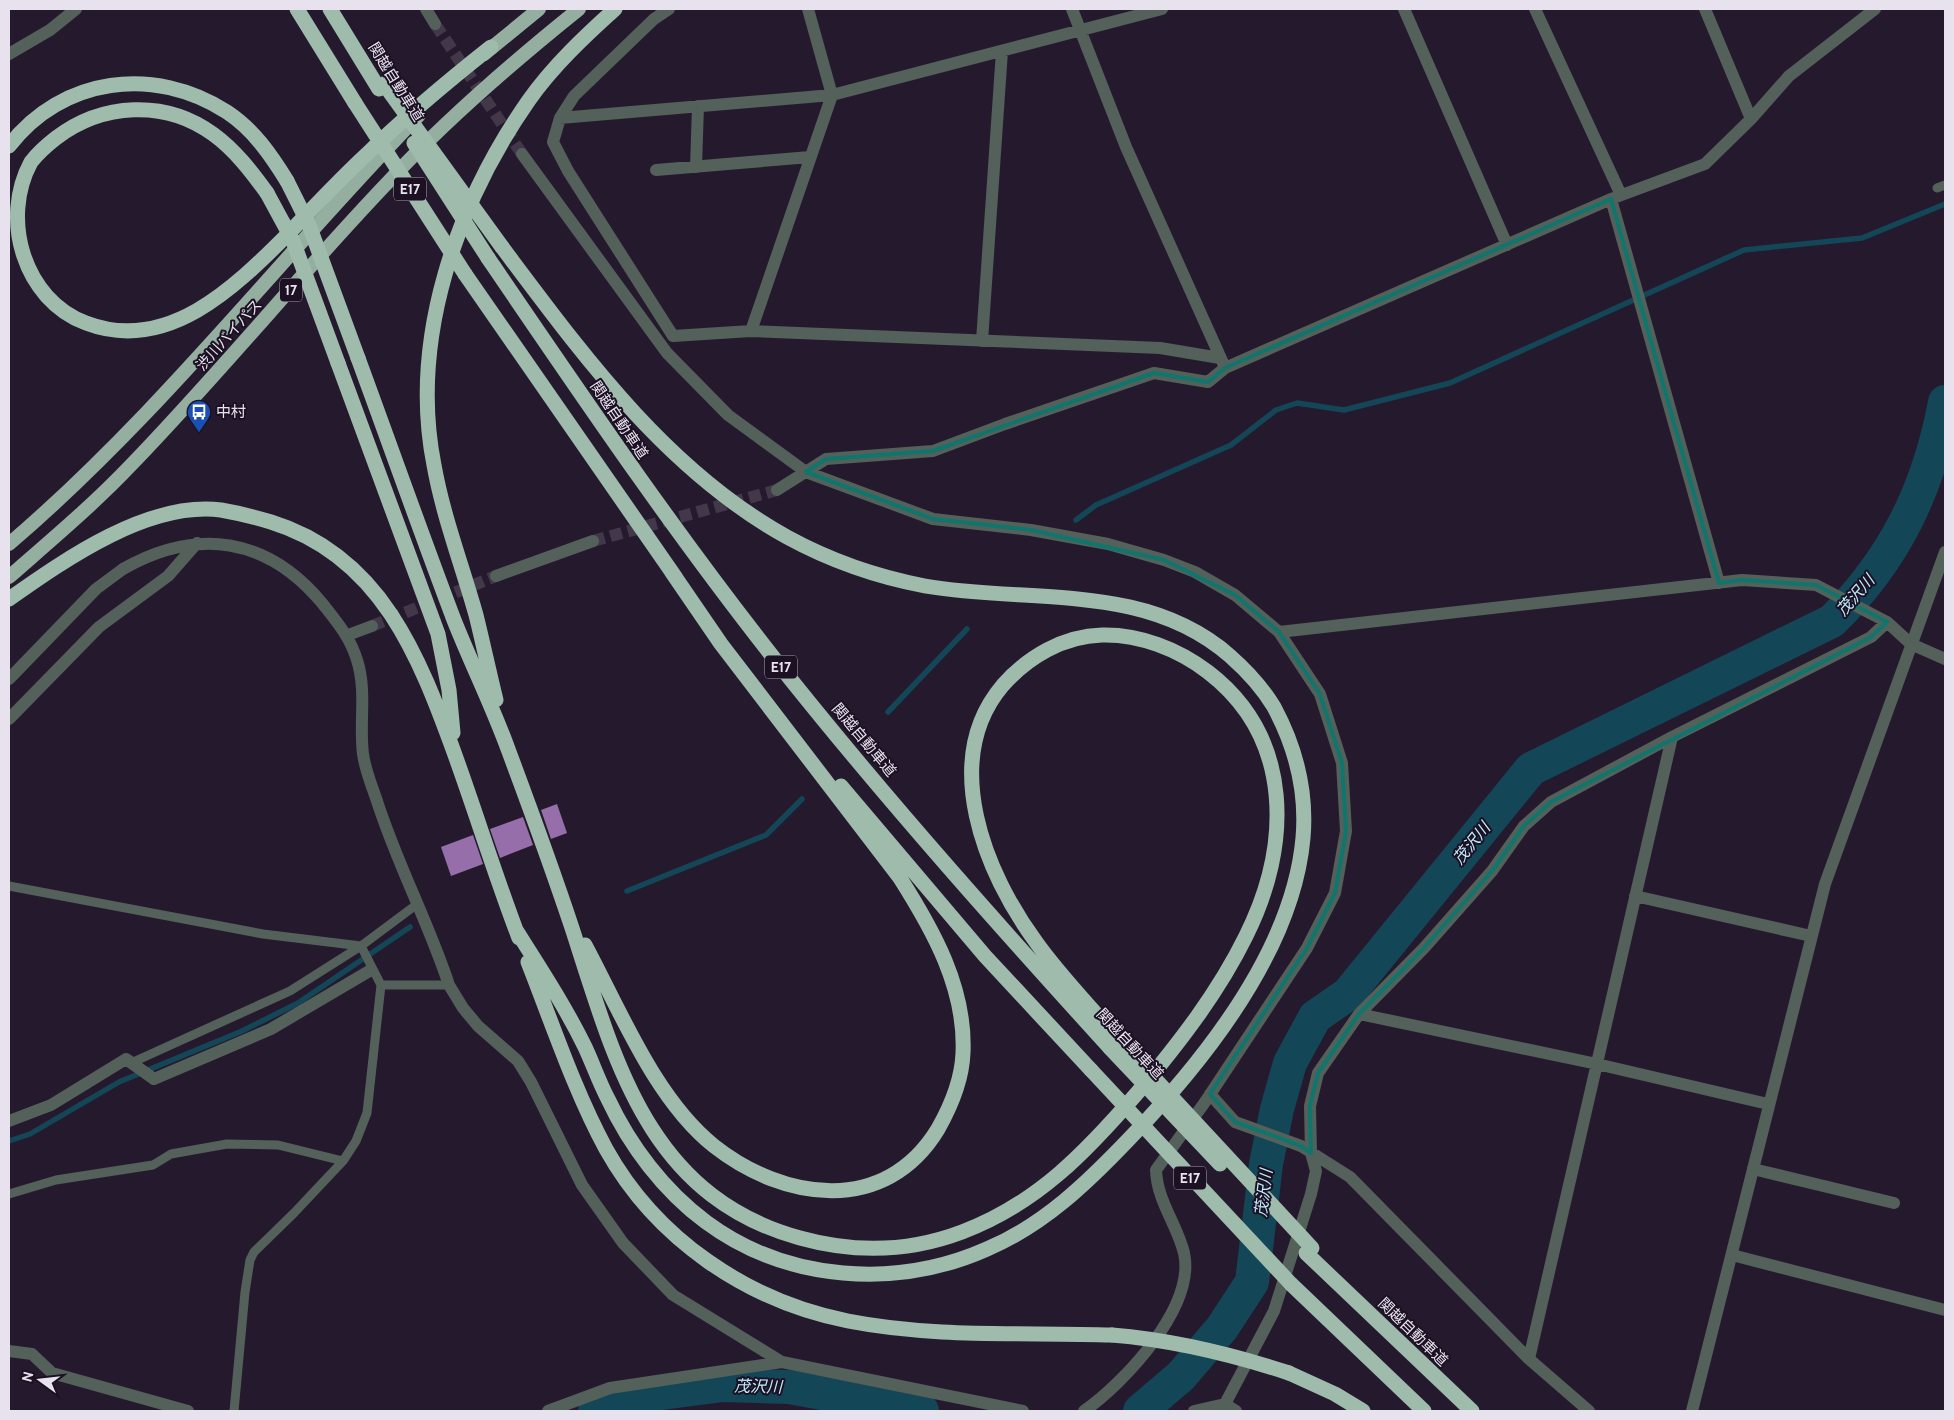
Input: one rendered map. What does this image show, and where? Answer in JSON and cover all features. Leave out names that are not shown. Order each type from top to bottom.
[{"type":"highway","name":"E17","points":[[297,9],[464,274],[671,571],[768,697],[985,956],[1291,1284],[1424,1411]]},
{"type":"highway","name":"関越自動車道","points":[[330,9],[382,86],[488,258],[633,471],[791,680],[996,923],[1114,1043],[1309,1250],[1435,1379],[1472,1411]]},
{"type":"highway","name":"渋川バイパス","points":[[9,544],[109,452],[227,326],[377,158],[430,103],[491,47],[539,9]]},
{"type":"highway","name":"渋川バイパス","points":[[9,577],[71,523],[130,466],[246,341],[391,178],[494,80],[579,9]]},
{"type":"highway","points":[[506,744],[476,615],[433,465],[428,413],[429,369],[434,324],[445,275],[459,230],[502,144],[530,99],[590,32],[615,9]]},
{"type":"highway","points":[[455,754],[449,690],[438,634],[293,241],[267,192],[249,168],[211,133],[188,120],[164,112],[140,109],[118,110],[95,115],[71,127],[48,144],[28,168],[17,198],[16,225],[20,252],[29,274],[40,292],[60,310],[86,323],[112,330],[137,331],[164,326],[190,316],[213,302],[243,279],[366,154],[431,94],[491,47]]},
{"type":"highway","points":[[9,146],[22,128],[48,108],[76,94],[108,85],[141,83],[171,88],[200,98],[228,113],[250,132],[270,154],[287,181],[309,225],[456,624],[506,744],[566,911],[607,1038],[643,1116],[668,1152],[688,1173],[726,1205],[758,1223],[791,1236],[830,1246],[863,1249],[899,1248],[935,1242],[970,1229],[1005,1212],[1038,1191],[1095,1142],[1170,1054],[1227,973],[1249,932],[1264,896],[1274,858],[1278,825],[1276,790],[1269,758],[1257,728],[1239,701],[1221,682],[1195,662],[1169,648],[1141,640],[1106,634],[1076,638],[1050,648],[1022,666],[998,690],[983,717],[973,748],[971,776],[975,808],[983,840],[1012,905],[1037,944],[1114,1043]]},
{"type":"highway","points":[[382,86],[560,324],[610,387],[654,434],[698,475],[741,508],[786,536],[840,561],[877,574],[926,586],[1111,602],[1136,608],[1188,626],[1221,648],[1247,671],[1271,702],[1287,734],[1299,767],[1304,802],[1303,839],[1296,878],[1279,928],[1249,986],[1188,1073],[1110,1159],[1054,1210],[1022,1232],[987,1250],[949,1264],[908,1274],[870,1275],[834,1273],[794,1264],[739,1242],[708,1224],[677,1198],[647,1164],[623,1130],[570,1017],[516,930]]},
{"type":"highway","points":[[9,599],[95,544],[126,528],[156,518],[189,511],[219,510],[252,516],[284,526],[312,538],[339,556],[363,578],[386,606],[423,670],[455,754],[516,930],[560,1043],[606,1148],[631,1187],[659,1221],[690,1249],[724,1273],[762,1293],[802,1308],[848,1321],[907,1328],[972,1332],[1112,1335],[1145,1338],[1191,1346],[1252,1360],[1290,1373],[1335,1394],[1363,1411]]},
{"type":"highway","points":[[566,911],[659,1082],[693,1126],[712,1144],[742,1166],[775,1182],[811,1190],[844,1192],[870,1186],[906,1166],[929,1143],[944,1118],[957,1087],[963,1053],[961,1019],[954,983],[942,950],[900,878],[721,644],[671,571]]},
{"type":"street","points":[[9,54],[50,30],[76,9]]},
{"type":"street","points":[[426,9],[435,24]]},
{"type":"street","points":[[668,9],[654,19],[574,96],[560,118],[553,142],[673,336]]},
{"type":"street","points":[[751,331],[832,94],[808,9]]},
{"type":"street","points":[[1072,9],[1126,147],[1223,363]]},
{"type":"street","points":[[560,118],[832,94],[1162,9]]},
{"type":"street","points":[[1404,9],[1507,245]]},
{"type":"street","points":[[1535,9],[1616,197],[1719,583]]},
{"type":"street","points":[[1705,9],[1751,119]]},
{"type":"street","points":[[776,490],[826,459],[934,451],[1005,424],[1154,373],[1208,382],[1223,363],[1507,245],[1616,197],[1705,164],[1751,119],[1789,76],[1876,9]]},
{"type":"street","points":[[982,341],[1002,50]]},
{"type":"street","points":[[696,167],[698,106]]},
{"type":"street","points":[[522,154],[667,354],[728,415],[806,472],[933,519],[1031,530],[1108,544],[1164,560],[1195,572],[1235,595],[1278,632],[1320,694],[1342,763],[1346,831],[1334,893],[1307,948],[1210,1094],[1156,1170],[1161,1198],[1175,1226],[1184,1254],[1185,1274],[1179,1298],[1164,1325],[1133,1366],[1105,1396],[1084,1411]]},
{"type":"street","points":[[656,170],[810,158]]},
{"type":"street","points":[[673,336],[751,331],[1160,348],[1223,363]]},
{"type":"street","points":[[667,354],[673,336]]},
{"type":"street","points":[[496,576],[593,541]]},
{"type":"street","points":[[9,719],[98,627],[168,576],[197,543]]},
{"type":"street","points":[[9,679],[96,589],[123,569],[145,556],[197,543],[219,544],[248,550],[275,561],[304,583],[348,635],[358,661],[362,689],[363,755],[376,800],[416,905],[440,958],[449,985],[463,1008],[478,1026],[518,1061],[531,1082],[582,1185],[623,1243],[673,1295],[782,1362],[1022,1411]]},
{"type":"street","points":[[1692,1411],[1825,884],[1945,552]]},
{"type":"street","points":[[1278,632],[1742,580],[1816,585],[1873,613],[1887,622],[1911,644],[1945,659]]},
{"type":"street","points":[[1225,1404],[1274,1311],[1316,1171],[1306,1150],[1310,1106],[1318,1072],[1359,1014],[1424,948],[1492,871],[1524,826],[1551,802],[1672,737],[1871,637],[1887,622]]},
{"type":"street","points":[[348,635],[372,626]]},
{"type":"street","points":[[1529,1359],[1672,737]]},
{"type":"street","points":[[1635,896],[1811,936]]},
{"type":"street","points":[[9,1121],[51,1105],[126,1059],[154,1079],[271,1028],[371,969]]},
{"type":"street","points":[[1359,1014],[1597,1064],[1768,1104]]},
{"type":"street","points":[[1210,1094],[1235,1122],[1251,1126],[1306,1150],[1350,1176],[1529,1359],[1589,1411]]},
{"type":"street","points":[[1753,1169],[1894,1203]]},
{"type":"street","points":[[1732,1255],[1945,1310]]},
{"type":"street","points":[[9,1351],[32,1354],[52,1373],[188,1411]]},
{"type":"street","points":[[548,1411],[610,1388],[782,1362]]},
{"type":"street","points":[[1194,1411],[1225,1404],[1236,1411]]},
{"type":"lane","points":[[9,886],[262,934],[361,946]]},
{"type":"lane","points":[[131,1063],[290,992],[361,946],[416,905]]},
{"type":"lane","points":[[234,1411],[245,1292],[250,1260],[254,1252],[294,1214],[343,1161],[356,1141],[367,1113],[381,985],[371,969],[361,946]]},
{"type":"lane","points":[[381,985],[449,985]]},
{"type":"lane","points":[[9,1194],[56,1180],[153,1165],[171,1154],[227,1144],[278,1145],[343,1161]]},
{"type":"highlighted area","points":[[1611,199],[1719,583],[1742,580],[1816,585],[1887,622],[1871,637],[1551,802],[1524,826],[1492,871],[1424,948],[1359,1014],[1318,1073],[1310,1106],[1311,1153],[1301,1146],[1235,1122],[1210,1094],[1307,948],[1335,893],[1346,831],[1342,763],[1320,694],[1279,632],[1235,595],[1164,560],[1031,530],[933,519],[806,472],[826,459],[933,451],[1154,373],[1208,382],[1225,368]]},
{"type":"building","points":[[557,804],[567,833],[551,839],[541,810]]},
{"type":"building","points":[[523,817],[533,845],[500,858],[490,829]]},
{"type":"building","points":[[473,835],[483,864],[451,876],[441,847]]},
{"type":"waterway","points":[[1076,520],[1096,505],[1231,445],[1276,410],[1297,403],[1344,410],[1450,383],[1744,250],[1862,238],[1945,204]]},
{"type":"waterway","name":"茂沢川","points":[[1140,1411],[1181,1376],[1222,1328],[1252,1282],[1266,1164],[1277,1109],[1290,1063],[1315,1017],[1348,994],[1531,769],[1832,621],[1874,573],[1906,520],[1919,493],[1929,464],[1945,402]]},
{"type":"waterway","points":[[888,712],[967,629]]},
{"type":"waterway","points":[[627,891],[766,835],[802,799]]},
{"type":"waterway","points":[[9,1141],[30,1134],[119,1082],[242,1031],[298,1003],[410,927]]},
{"type":"waterway","name":"茂沢川","points":[[595,1411],[611,1403],[662,1393],[723,1385],[789,1387],[922,1411]]},
{"type":"tunnel","points":[[435,24],[522,154]]},
{"type":"tunnel","points":[[593,541],[777,490]]},
{"type":"tunnel","points":[[372,626],[496,576]]},
{"type":"place","name":"中村","points":[[199,433]]}]
